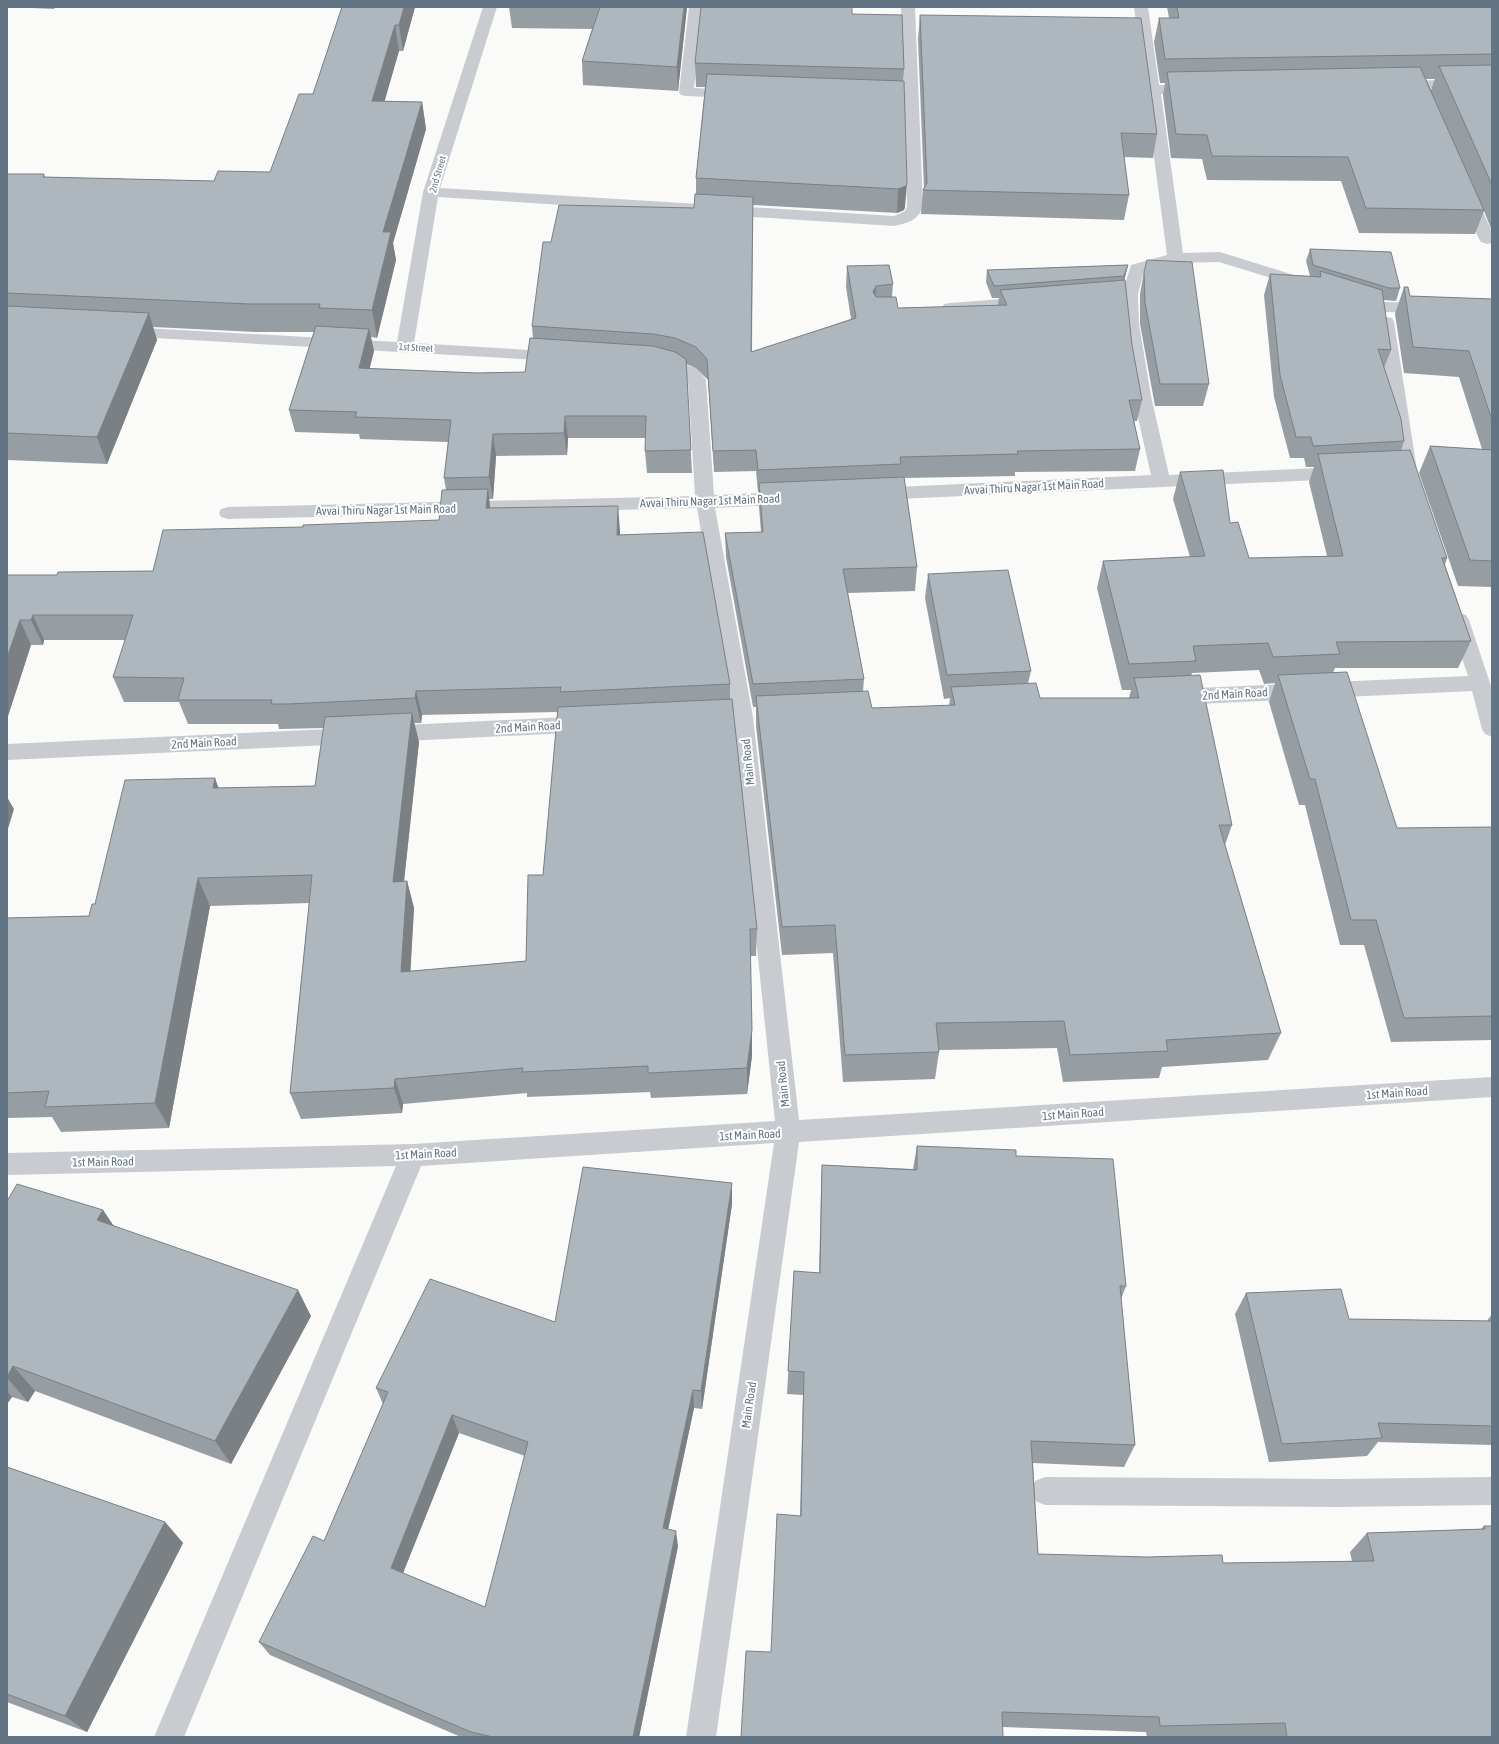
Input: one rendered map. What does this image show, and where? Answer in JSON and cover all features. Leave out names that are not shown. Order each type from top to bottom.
[{"type":"street","name":"2nd Street","points":[[405,346],[431,192],[490,7]]},
{"type":"street","points":[[696,7],[686,92],[748,94]]},
{"type":"street","points":[[431,192],[894,221],[904,219],[912,214],[915,207],[908,7]]},
{"type":"street","points":[[1141,7],[1176,258]]},
{"type":"street","points":[[1388,85],[1492,84]]},
{"type":"street","points":[[1420,85],[1426,99]]},
{"type":"street","points":[[1153,90],[1208,89]]},
{"type":"street","points":[[896,99],[911,99]]},
{"type":"street","points":[[1462,183],[1487,239]]},
{"type":"street","points":[[1161,481],[1142,396],[1131,324],[1122,295],[1137,268],[1176,258],[1220,257],[1317,286]]},
{"type":"street","points":[[1339,293],[1384,307],[1446,308]]},
{"type":"street","points":[[935,309],[1044,301]]},
{"type":"street","points":[[1384,307],[1400,470],[1416,492]]},
{"type":"street","name":"1st Street","points":[[110,331],[405,346],[576,357]]},
{"type":"street","points":[[639,361],[654,362],[677,367],[691,372],[697,380],[705,502]]},
{"type":"street","name":"Avvai Thiru Nagar 1st Main Road","points":[[862,495],[1360,472]]},
{"type":"street","name":"Avvai Thiru Nagar 1st Main Road","points":[[228,513],[705,502],[807,498]]},
{"type":"street","name":"Main Road","points":[[701,1737],[788,1132],[743,717],[705,502]]},
{"type":"street","points":[[1453,602],[1480,683],[1492,729]]},
{"type":"street","name":"2nd Main Road","points":[[1155,698],[1480,683]]},
{"type":"street","name":"2nd Main Road","points":[[7,752],[608,723]]},
{"type":"street","name":"1st Main Road","points":[[7,1164],[413,1155],[1492,1087]]},
{"type":"street","points":[[169,1737],[413,1155]]},
{"type":"street","points":[[1045,1491],[1337,1493],[1492,1491]]},
{"type":"building","points":[[342,7],[404,7],[399,25],[395,25],[372,101],[422,102],[383,232],[391,232],[372,310],[319,308],[320,304],[249,304],[7,293],[7,174],[44,174],[43,177],[214,181],[218,171],[270,172],[299,94],[313,94]]},
{"type":"building","points":[[600,7],[684,7],[677,67],[582,61]]},
{"type":"building","points":[[701,7],[852,7],[852,14],[902,15],[904,69],[695,63]]},
{"type":"building","points":[[1177,7],[1492,7],[1492,54],[1165,59],[1159,18],[1179,18]]},
{"type":"building","points":[[920,15],[1141,18],[1157,134],[1121,133],[1129,195],[923,190],[927,183]]},
{"type":"building","points":[[1492,65],[1492,185],[1439,66]]},
{"type":"building","points":[[1420,67],[1484,210],[1366,208],[1348,157],[1212,156],[1207,135],[1176,134],[1167,72]]},
{"type":"building","points":[[707,74],[904,81],[906,186],[898,189],[696,178]]},
{"type":"building","points":[[695,194],[753,197],[751,352],[856,318],[847,266],[889,265],[893,284],[876,286],[873,292],[876,297],[896,297],[898,308],[1007,305],[1000,290],[1125,280],[1132,345],[1142,400],[1129,400],[1140,449],[1017,451],[1018,454],[900,457],[901,464],[758,470],[756,450],[713,451],[707,359],[696,347],[675,338],[653,334],[532,326],[543,242],[551,242],[559,205],[694,208]]},
{"type":"building","points":[[1310,249],[1391,252],[1400,288],[1389,288],[1313,265]]},
{"type":"building","points":[[1147,260],[1192,262],[1209,384],[1160,384],[1145,302],[1144,272]]},
{"type":"building","points":[[1128,265],[1124,276],[994,286],[987,270]]},
{"type":"building","points":[[1320,271],[1382,290],[1391,350],[1378,349],[1401,419],[1404,441],[1313,446],[1311,437],[1296,437],[1280,375],[1270,274],[1321,277]]},
{"type":"building","points":[[1404,287],[1408,287],[1410,296],[1492,299],[1492,420],[1469,351],[1413,347]]},
{"type":"building","points":[[7,306],[149,313],[97,437],[7,433]]},
{"type":"building","points":[[316,326],[369,329],[359,368],[477,373],[525,372],[530,338],[653,346],[675,352],[686,359],[691,450],[645,451],[646,416],[565,416],[564,433],[493,434],[489,477],[444,478],[451,420],[355,417],[357,412],[289,410]]},
{"type":"building","points":[[1430,446],[1492,450],[1492,561],[1470,560]]},
{"type":"building","points":[[1410,450],[1447,558],[1442,558],[1471,641],[1336,642],[1340,654],[1273,657],[1268,643],[1193,646],[1196,661],[1129,664],[1103,561],[1205,556],[1180,472],[1223,470],[1230,523],[1238,522],[1249,558],[1343,556],[1318,454]]},
{"type":"building","points":[[904,477],[917,567],[843,569],[864,679],[753,684],[725,533],[763,532],[759,483]]},
{"type":"building","points":[[488,489],[486,508],[618,506],[617,535],[703,532],[730,684],[560,692],[561,687],[416,691],[415,698],[288,704],[271,704],[272,700],[178,700],[184,678],[113,677],[133,615],[33,615],[31,620],[20,620],[7,658],[7,575],[57,575],[58,572],[153,571],[163,530],[303,527],[303,525],[439,520],[442,490]]},
{"type":"building","points":[[1008,570],[1031,671],[947,675],[928,574]]},
{"type":"building","points":[[1347,672],[1397,828],[1492,827],[1492,1016],[1404,1018],[1376,920],[1351,920],[1315,779],[1310,779],[1278,675]]},
{"type":"building","points":[[1200,675],[1232,825],[1219,825],[1281,1033],[1166,1040],[1168,1051],[1070,1055],[1064,1021],[936,1023],[939,1052],[845,1055],[835,925],[782,927],[756,696],[868,691],[872,708],[955,705],[951,687],[1036,683],[1040,698],[1139,698],[1134,678]]},
{"type":"building","points":[[732,699],[757,929],[750,929],[752,1030],[747,1068],[648,1073],[648,1066],[522,1072],[523,1068],[395,1079],[394,1088],[290,1093],[312,875],[198,878],[155,1103],[45,1107],[49,1091],[7,1093],[7,918],[89,916],[92,904],[95,904],[125,780],[215,778],[213,788],[315,786],[325,717],[412,713],[393,882],[407,881],[401,972],[526,961],[528,875],[543,875],[558,707]]},
{"type":"building","points":[[917,1146],[1016,1150],[1016,1156],[1113,1159],[1126,1286],[1120,1286],[1135,1445],[1031,1441],[1038,1554],[1147,1557],[1222,1555],[1223,1563],[1374,1561],[1367,1533],[1485,1529],[1484,1526],[1492,1526],[1492,1737],[1287,1737],[1285,1723],[1160,1726],[1159,1717],[1002,1712],[1003,1737],[741,1737],[746,1651],[771,1652],[777,1514],[801,1516],[804,1372],[788,1371],[794,1271],[820,1273],[822,1165],[917,1170]]},
{"type":"building","points":[[583,1167],[732,1183],[701,1391],[693,1390],[663,1528],[676,1531],[633,1737],[493,1737],[471,1732],[259,1642],[313,1536],[324,1541],[388,1392],[376,1388],[430,1279],[555,1322]],"holes":[[[452,1415],[528,1442],[485,1607],[391,1568]]]},
{"type":"building","points":[[17,1184],[103,1210],[97,1220],[298,1290],[215,1441],[13,1366],[7,1377],[7,1201]]},
{"type":"building","points":[[1341,1289],[1349,1319],[1492,1321],[1492,1426],[1378,1423],[1382,1438],[1282,1444],[1246,1293]]},
{"type":"building","points":[[7,1467],[165,1522],[65,1716],[7,1694]]}]
